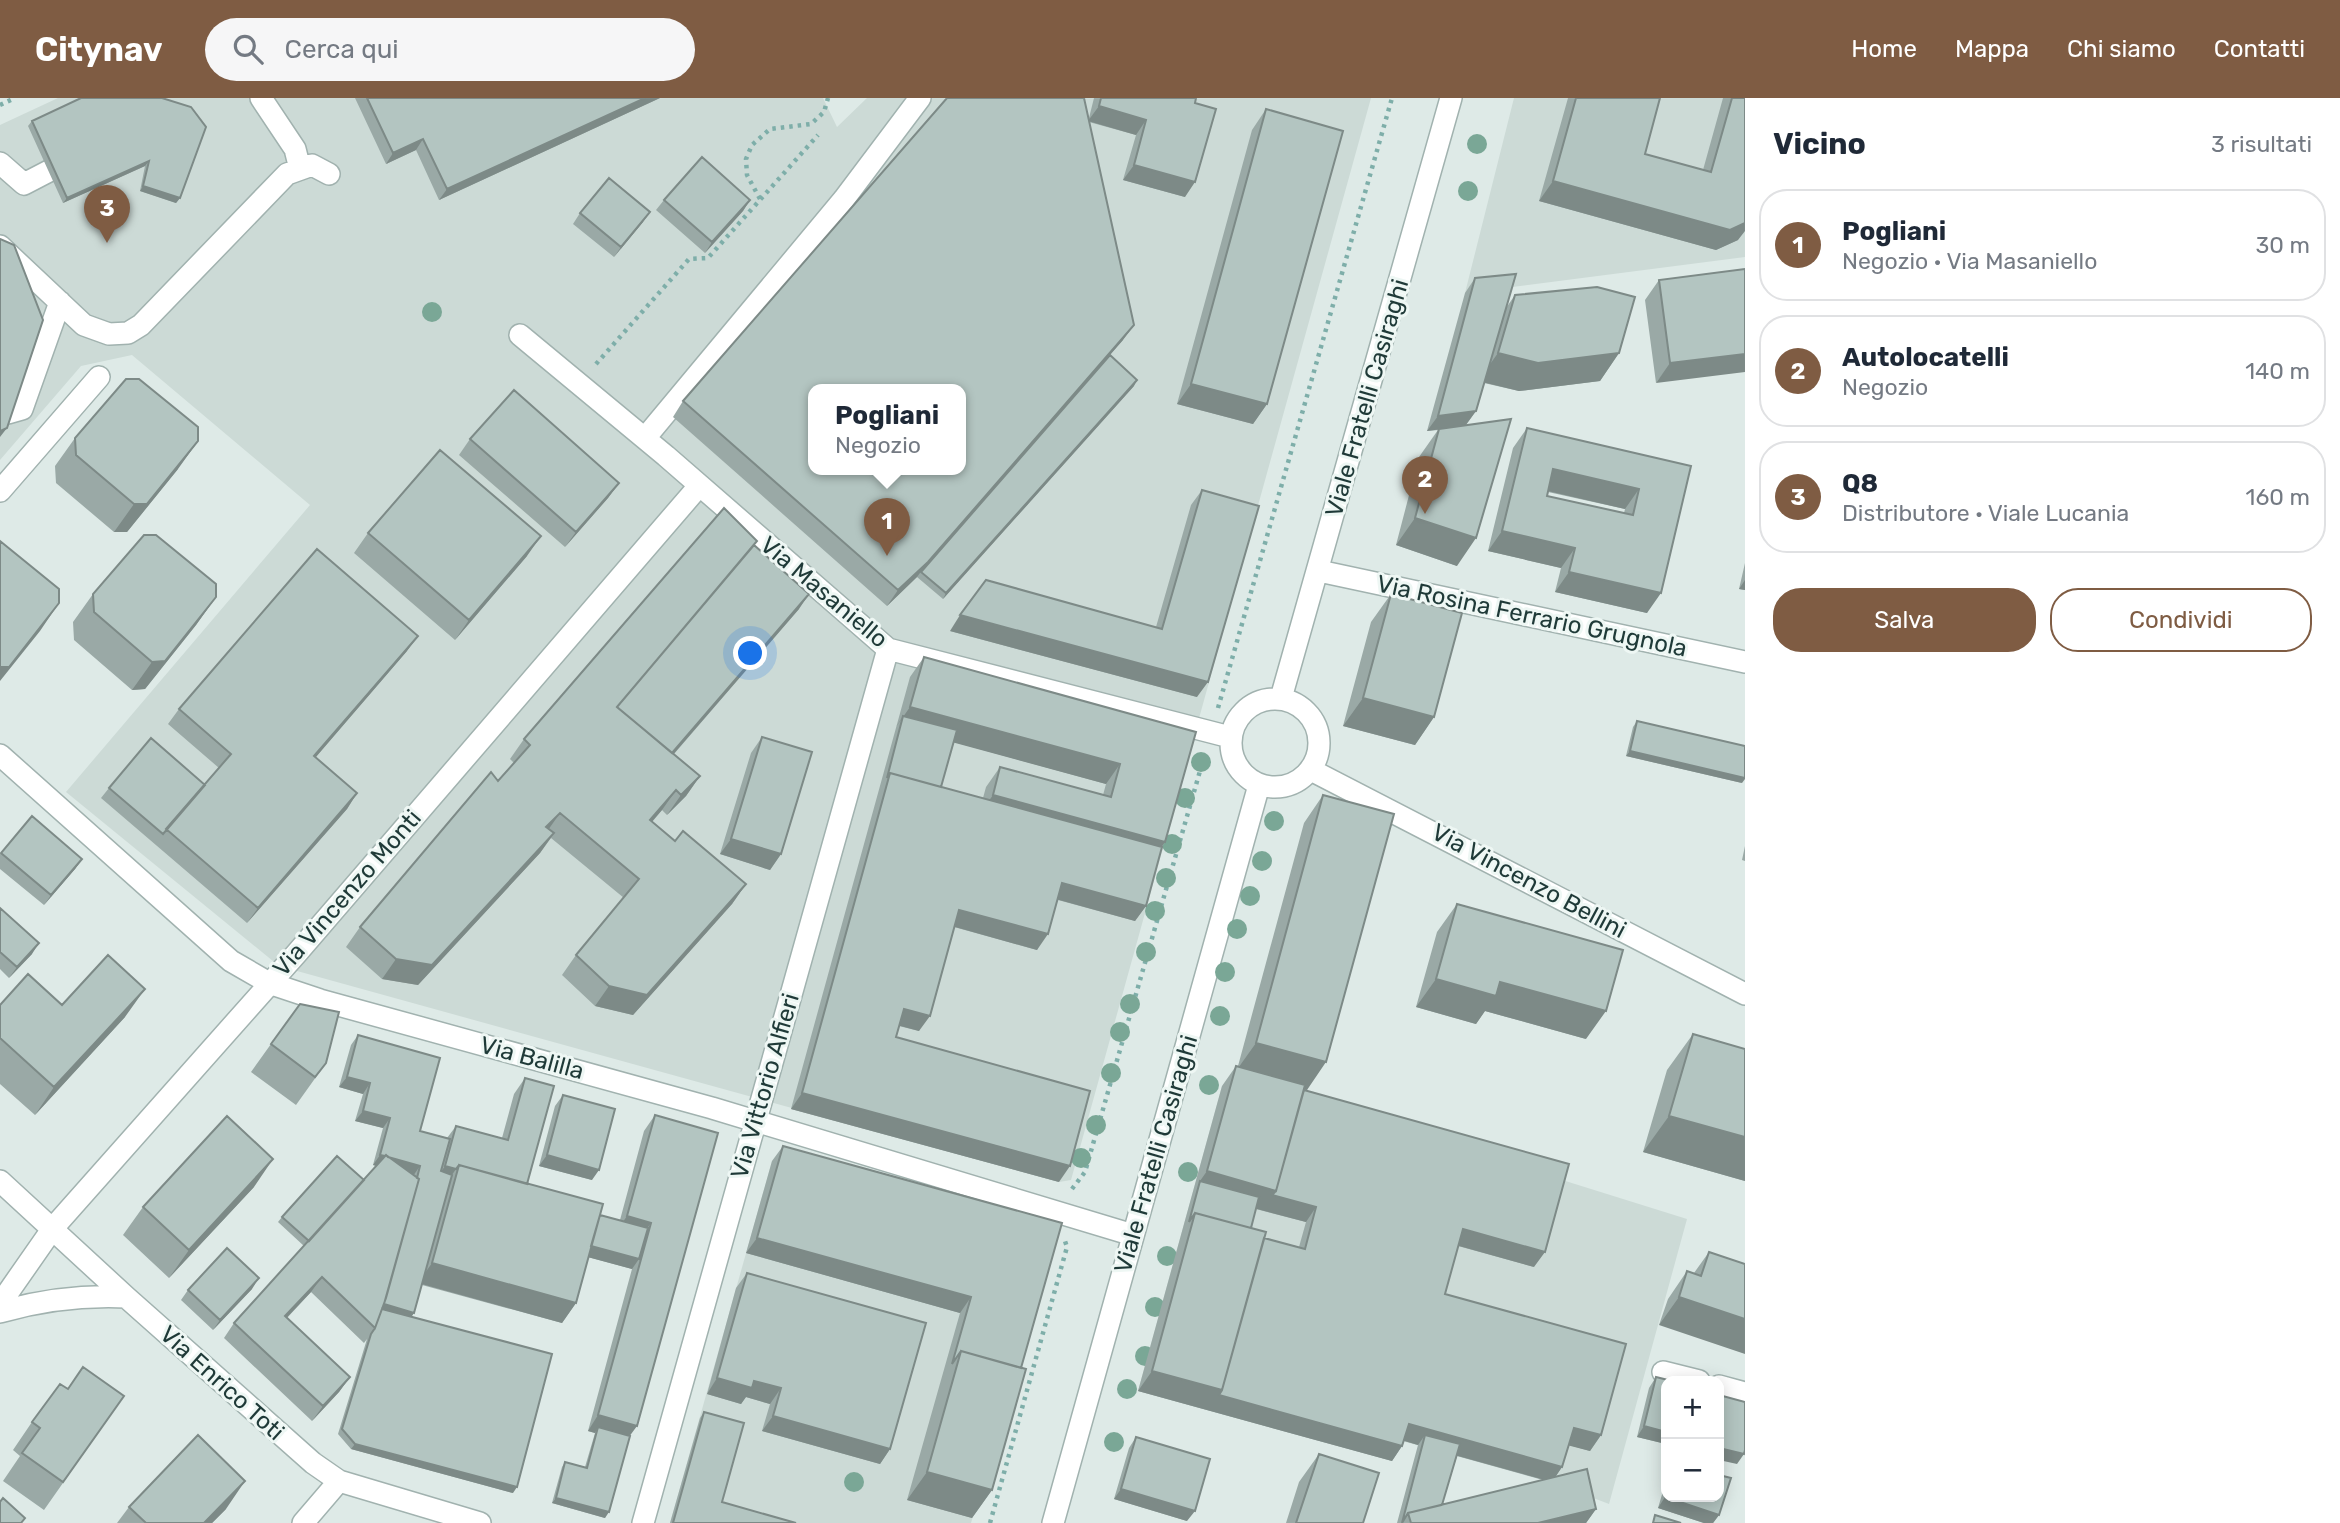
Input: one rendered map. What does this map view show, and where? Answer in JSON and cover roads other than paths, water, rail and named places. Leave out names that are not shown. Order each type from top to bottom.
[{"type":"street","points":[[261,98],[295,149],[300,169]]},
{"type":"street","points":[[645,438],[845,199],[920,98]]},
{"type":"street","name":"Viale Fratelli Casiraghi","points":[[1281,698],[1451,98]]},
{"type":"street","points":[[0,163],[24,184],[49,171]]},
{"type":"street","points":[[0,246],[84,325],[108,334],[128,333],[141,325],[287,174],[312,165],[329,174]]},
{"type":"street","points":[[8,413],[22,409],[60,302]]},
{"type":"street","name":"Via Masaniello","points":[[520,335],[645,438],[888,649],[1221,735]]},
{"type":"street","points":[[0,491],[99,377]]},
{"type":"street","name":"Via Vincenzo Monti","points":[[0,1304],[53,1228],[270,983],[699,486]]},
{"type":"street","name":"Via Rosina Ferrario Grugnola","points":[[1319,571],[1745,662]]},
{"type":"street","name":"Via Vittorio Alfieri","points":[[643,1523],[883,675],[888,649]]},
{"type":"street","points":[[1281,698],[1308,712],[1317,726],[1320,741],[1318,756],[1311,769],[1300,780],[1273,788],[1259,785],[1247,778],[1237,767],[1221,735],[1233,726],[1251,705],[1266,699],[1281,698]]},
{"type":"street","name":"Via Balilla","points":[[0,755],[223,955],[270,983],[320,1000],[755,1120],[1133,1235]]},
{"type":"street","name":"Via Vincenzo Bellini","points":[[1311,769],[1745,994]]},
{"type":"street","name":"Viale Fratelli Casiraghi","points":[[1053,1523],[1259,785]]},
{"type":"street","name":"Via Enrico Toti","points":[[0,1181],[313,1463],[339,1481],[480,1523]]},
{"type":"street","points":[[0,1312],[37,1302],[83,1296],[126,1297]]},
{"type":"street","points":[[1663,1372],[1679,1376]]},
{"type":"street","points":[[1724,1387],[1745,1393]]},
{"type":"street","points":[[303,1523],[339,1481]]},
{"type":"place","name":"Q8","points":[[107,243]]},
{"type":"place","name":"Autolocatelli","points":[[1425,514]]},
{"type":"place","name":"Pogliani","points":[[887,556]]}]
